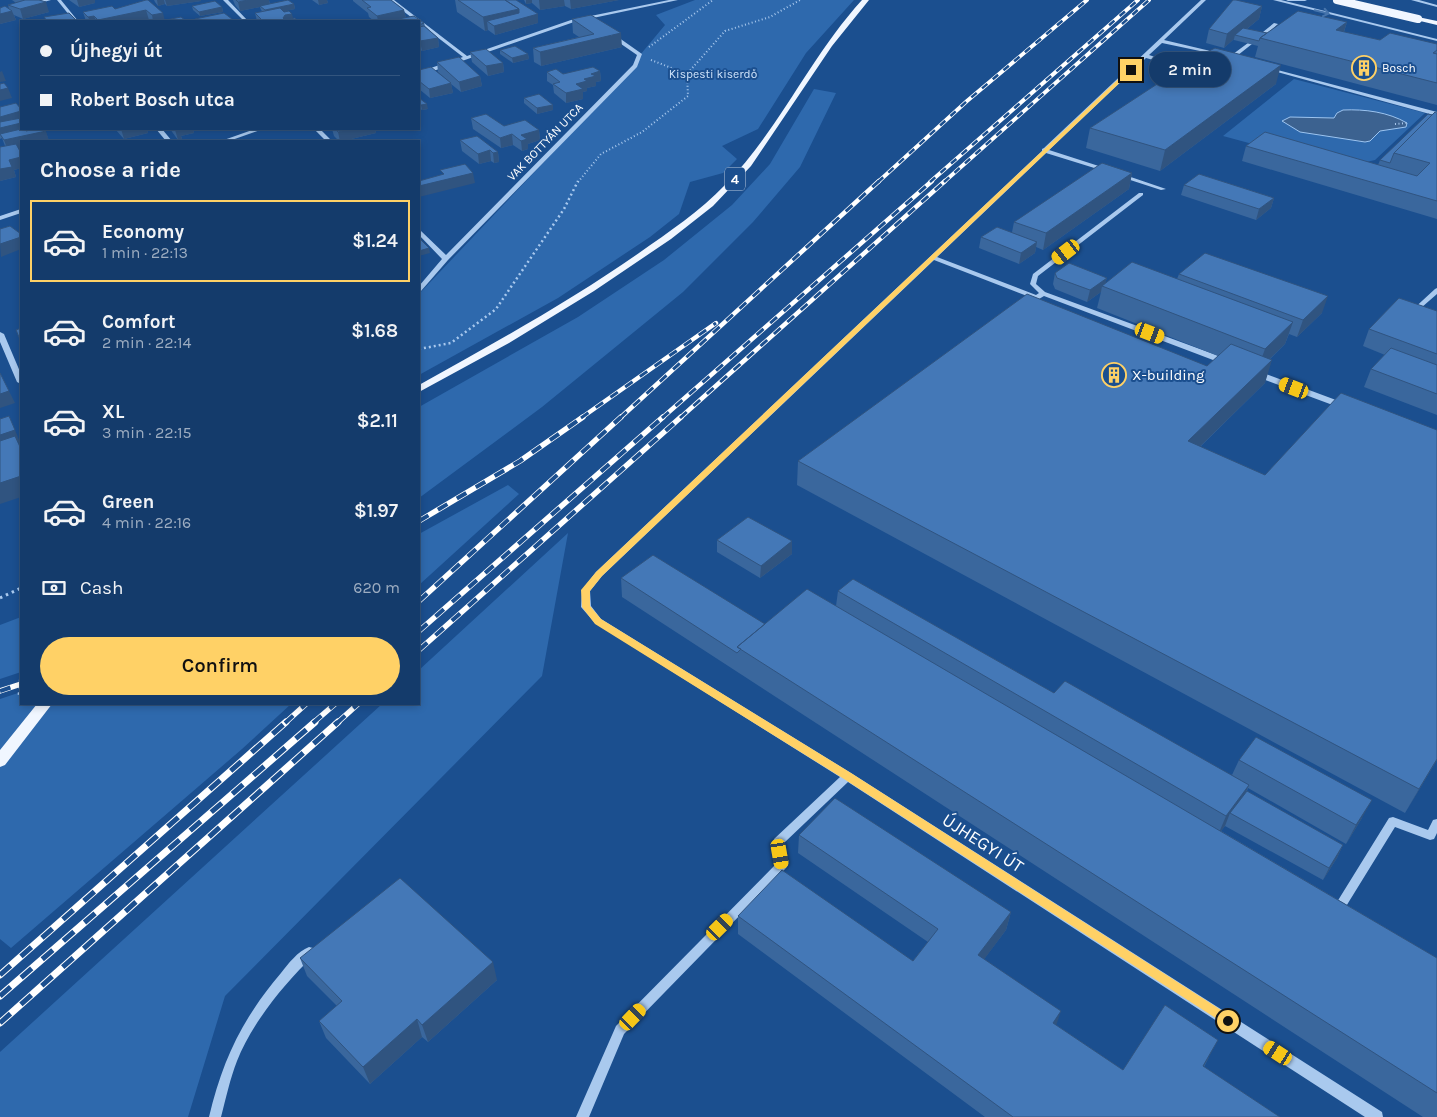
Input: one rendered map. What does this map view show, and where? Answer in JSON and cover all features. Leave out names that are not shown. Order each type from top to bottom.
[{"type":"main road","name":"4","points":[[420,388],[557,312],[600,285],[681,227],[710,203],[749,162],[828,43],[866,0]]},
{"type":"main road","points":[[1337,0],[1437,24]]},
{"type":"main road","points":[[0,761],[44,705]]},
{"type":"street","points":[[25,6],[50,0]]},
{"type":"street","points":[[59,0],[75,20]]},
{"type":"street","points":[[225,0],[245,20]]},
{"type":"street","points":[[390,0],[418,20]]},
{"type":"street","points":[[420,74],[586,18],[676,0]]},
{"type":"street","points":[[586,590],[606,567],[1204,0]]},
{"type":"street","points":[[1275,0],[1437,40]]},
{"type":"street","points":[[1283,0],[1305,0]]},
{"type":"street","points":[[1413,0],[1437,6]]},
{"type":"street","points":[[586,18],[594,23]]},
{"type":"street","points":[[420,22],[466,58]]},
{"type":"street","points":[[1260,37],[1276,24]]},
{"type":"street","points":[[609,34],[640,55]]},
{"type":"street","points":[[1162,41],[1241,60]]},
{"type":"street","points":[[1231,58],[1250,44]]},
{"type":"street","name":"VAK BOTTYÁN UTCA","points":[[420,289],[446,259],[635,66],[640,55]]},
{"type":"street","points":[[1146,56],[1190,70]]},
{"type":"street","points":[[1259,65],[1437,114]]},
{"type":"street","points":[[227,140],[257,130]]},
{"type":"street","points":[[318,130],[328,140]]},
{"type":"street","points":[[1044,150],[1163,188]]},
{"type":"street","points":[[1141,194],[1035,275],[1033,284],[1043,293],[1235,366]]},
{"type":"street","points":[[0,218],[20,211]]},
{"type":"street","points":[[420,233],[446,259]]},
{"type":"street","points":[[932,257],[1037,298],[1043,293]]},
{"type":"street","points":[[1412,313],[1437,290]]},
{"type":"street","points":[[0,334],[20,380]]},
{"type":"street","points":[[1244,369],[1345,407]]},
{"type":"street","name":"ÚJHEGYI ÚT","points":[[586,590],[586,607],[598,621],[847,776],[1377,1117]]},
{"type":"street","points":[[582,1117],[620,1030],[782,865],[778,842],[847,776]]},
{"type":"street","points":[[1341,905],[1393,821],[1430,836],[1437,823]]},
{"type":"street","points":[[215,1117],[225,1079],[239,1044],[280,983],[307,953],[322,942]]},
{"type":"path","points":[[687,74],[640,55],[670,30],[713,0]]},
{"type":"path","points":[[420,349],[451,343],[496,308],[564,209],[575,186],[588,168],[601,154],[642,132],[688,96],[687,74],[725,31],[770,17],[800,0]]},
{"type":"path","points":[[1395,124],[1407,124]]},
{"type":"path","points":[[0,598],[20,588]]},
{"type":"path","points":[[20,681],[18,696],[20,697]]},
{"type":"green space","name":"Kispesti kiserdő","points":[[695,0],[854,0],[806,53],[758,129],[722,146],[737,159],[723,173],[690,182],[679,214],[650,237],[558,298],[420,374],[420,293],[635,66],[640,55],[665,25],[656,15]]},
{"type":"green space","points":[[1294,79],[1425,113],[1375,160],[1341,168],[1223,136]]},
{"type":"green space","points":[[814,89],[836,93],[800,167],[753,222],[683,292],[542,407],[420,497],[420,406],[578,317],[664,260],[732,205],[770,164]]},
{"type":"green space","points":[[508,485],[519,494],[420,584],[420,533]]},
{"type":"green space","points":[[568,533],[542,676],[225,996],[188,1117],[0,1117],[0,1052],[381,705],[420,705],[420,669]]},
{"type":"green space","points":[[20,617],[20,672],[0,679],[0,625]]},
{"type":"green space","points":[[20,692],[20,705],[290,705],[242,749],[11,948],[0,939],[0,699]]},
{"type":"shaded area","points":[[1343,110],[1376,112],[1392,116],[1407,123],[1406,127],[1380,131],[1370,141],[1365,142],[1300,132],[1282,121],[1290,117],[1334,118],[1337,113]]},
{"type":"building","points":[[25,0],[46,2],[20,9],[8,5]]},
{"type":"building","points":[[146,0],[163,13],[152,15],[146,10],[98,20],[94,16],[88,17],[83,12],[112,6],[115,9]]},
{"type":"building","points":[[288,0],[294,4],[265,10],[260,6]]},
{"type":"building","points":[[362,0],[391,0],[404,10],[377,16],[367,8],[371,7]]},
{"type":"building","points":[[458,0],[505,0],[519,9],[483,17]]},
{"type":"building","points":[[505,0],[516,0],[538,14],[494,26],[487,21],[519,13],[519,9]]},
{"type":"building","points":[[1233,0],[1262,6],[1227,34],[1209,29]]},
{"type":"building","points":[[215,1],[222,7],[199,12],[192,6]]},
{"type":"building","points":[[5,6],[12,11],[0,14],[0,8]]},
{"type":"building","points":[[280,8],[284,12],[289,11],[292,14],[285,15],[283,18],[285,20],[262,20],[255,13]]},
{"type":"building","points":[[1298,11],[1347,22],[1336,30],[1380,40],[1390,33],[1437,44],[1437,50],[1433,53],[1437,54],[1437,83],[1260,38]]},
{"type":"building","points":[[69,13],[76,20],[46,20],[44,17]]},
{"type":"building","points":[[224,13],[232,19],[196,20],[195,19]]},
{"type":"building","points":[[591,15],[621,33],[540,52],[533,48],[594,34],[572,19]]},
{"type":"building","points":[[414,16],[420,20],[393,20]]},
{"type":"building","points":[[181,17],[185,20],[166,20]]},
{"type":"building","points":[[424,26],[438,38],[420,41],[420,27]]},
{"type":"building","points":[[1243,28],[1267,33],[1259,41],[1235,35]]},
{"type":"building","points":[[515,46],[528,54],[512,58],[500,50]]},
{"type":"building","points":[[1215,48],[1281,65],[1165,150],[1090,128],[1203,54]]},
{"type":"building","points":[[486,49],[503,63],[486,66],[470,52]]},
{"type":"building","points":[[1191,56],[1197,58],[1188,64],[1182,62]]},
{"type":"building","points":[[459,57],[480,76],[459,82],[437,62]]},
{"type":"building","points":[[1177,61],[1187,64],[1159,83],[1156,82]]},
{"type":"building","points":[[431,67],[451,83],[429,89],[420,82],[420,70]]},
{"type":"building","points":[[593,67],[600,71],[591,74],[596,76],[584,79],[587,81],[576,84],[583,89],[566,93],[553,84],[560,82],[547,72],[556,69],[563,74]]},
{"type":"building","points":[[4,83],[8,88],[0,90],[0,84]]},
{"type":"building","points":[[539,94],[553,105],[537,108],[524,98]]},
{"type":"building","points":[[420,99],[427,104],[420,104]]},
{"type":"building","points":[[16,103],[20,108],[20,111],[0,117],[0,107]]},
{"type":"building","points":[[1435,112],[1437,113],[1437,201],[1246,146],[1265,132],[1417,176],[1430,163],[1394,153]]},
{"type":"building","points":[[486,114],[504,126],[525,120],[539,130],[521,135],[527,139],[521,141],[512,134],[500,138],[471,118]]},
{"type":"building","points":[[1428,114],[1432,115],[1394,153],[1390,163],[1380,160]]},
{"type":"building","points":[[20,118],[20,123],[0,128],[0,122]]},
{"type":"building","points":[[20,129],[46,131],[4,140],[0,134]]},
{"type":"building","points":[[477,136],[498,152],[493,153],[490,150],[478,154],[460,140]]},
{"type":"building","points":[[16,144],[20,151],[20,157],[9,160],[12,167],[0,169],[0,147]]},
{"type":"building","points":[[1102,163],[1132,173],[1046,233],[1014,222]]},
{"type":"building","points":[[465,164],[473,173],[420,186],[420,181],[444,174],[440,170]]},
{"type":"building","points":[[1199,174],[1274,198],[1259,209],[1184,185]]},
{"type":"building","points":[[10,226],[20,233],[20,237],[0,244],[0,229]]},
{"type":"building","points":[[997,227],[1037,242],[1021,253],[981,237]]},
{"type":"building","points":[[420,239],[429,248],[420,251]]},
{"type":"building","points":[[1205,253],[1328,296],[1303,320],[1179,274]]},
{"type":"building","points":[[1132,262],[1293,322],[1265,349],[1102,286]]},
{"type":"building","points":[[1069,263],[1107,278],[1090,290],[1057,278],[1055,273]]},
{"type":"building","points":[[1027,294],[1207,366],[1231,344],[1272,360],[1188,441],[1265,475],[1341,393],[1437,430],[1437,759],[1419,789],[798,461]]},
{"type":"building","points":[[1399,298],[1437,311],[1437,354],[1369,329]]},
{"type":"building","points":[[20,328],[20,340],[16,330]]},
{"type":"building","points":[[1391,348],[1437,365],[1437,394],[1371,369]]},
{"type":"building","points":[[0,373],[9,391],[0,394]]},
{"type":"building","points":[[9,416],[15,430],[0,435],[0,419]]},
{"type":"building","points":[[15,436],[20,447],[20,476],[0,483],[0,441]]},
{"type":"building","points":[[748,517],[792,541],[761,566],[717,540]]},
{"type":"building","points":[[653,555],[765,624],[737,647],[741,649],[737,653],[621,578]]},
{"type":"building","points":[[853,579],[1054,693],[1065,681],[1249,785],[1226,816],[838,591]]},
{"type":"building","points":[[807,589],[1437,958],[1437,1093],[737,647]]},
{"type":"building","points":[[1256,737],[1372,800],[1356,825],[1239,760]]},
{"type":"building","points":[[1247,791],[1343,845],[1329,868],[1230,813]]},
{"type":"building","points":[[835,798],[1011,912],[978,955],[1061,1011],[1053,1023],[1123,1070],[1165,1005],[1218,1040],[1203,1066],[1280,1117],[1013,1117],[738,916],[782,870],[913,961],[938,929],[799,835]]},
{"type":"building","points":[[400,878],[493,962],[422,1025],[417,1019],[363,1067],[319,1021],[342,1001],[300,958]]},
{"type":"railway","points":[[878,182],[967,101],[1087,0]]},
{"type":"railway","points":[[930,182],[1138,0]]},
{"type":"railway","points":[[944,182],[1149,0]]},
{"type":"railway","points":[[620,418],[879,181]]},
{"type":"railway","points":[[662,418],[932,181]]},
{"type":"railway","points":[[680,418],[945,181]]},
{"type":"railway","points":[[581,418],[716,323]]},
{"type":"railway","points":[[420,520],[520,461],[583,417]]},
{"type":"railway","points":[[420,600],[621,417]]},
{"type":"railway","points":[[420,630],[663,417]]},
{"type":"railway","points":[[420,649],[681,417]]},
{"type":"railway","points":[[0,691],[20,684]]},
{"type":"railway","points":[[285,723],[305,705]]},
{"type":"railway","points":[[313,723],[334,705]]},
{"type":"railway","points":[[337,723],[357,705]]},
{"type":"railway","points":[[0,975],[286,722]]},
{"type":"railway","points":[[0,996],[315,722]]},
{"type":"railway","points":[[0,1023],[338,722]]},
{"type":"place","name":"Bosch","points":[[1364,68]]},
{"type":"place","name":"X-building","points":[[1114,375]]},
{"type":"route","points":[[1131,70],[1044,150],[599,574],[586,590],[586,607],[598,621],[847,776],[1228,1021]]}]
